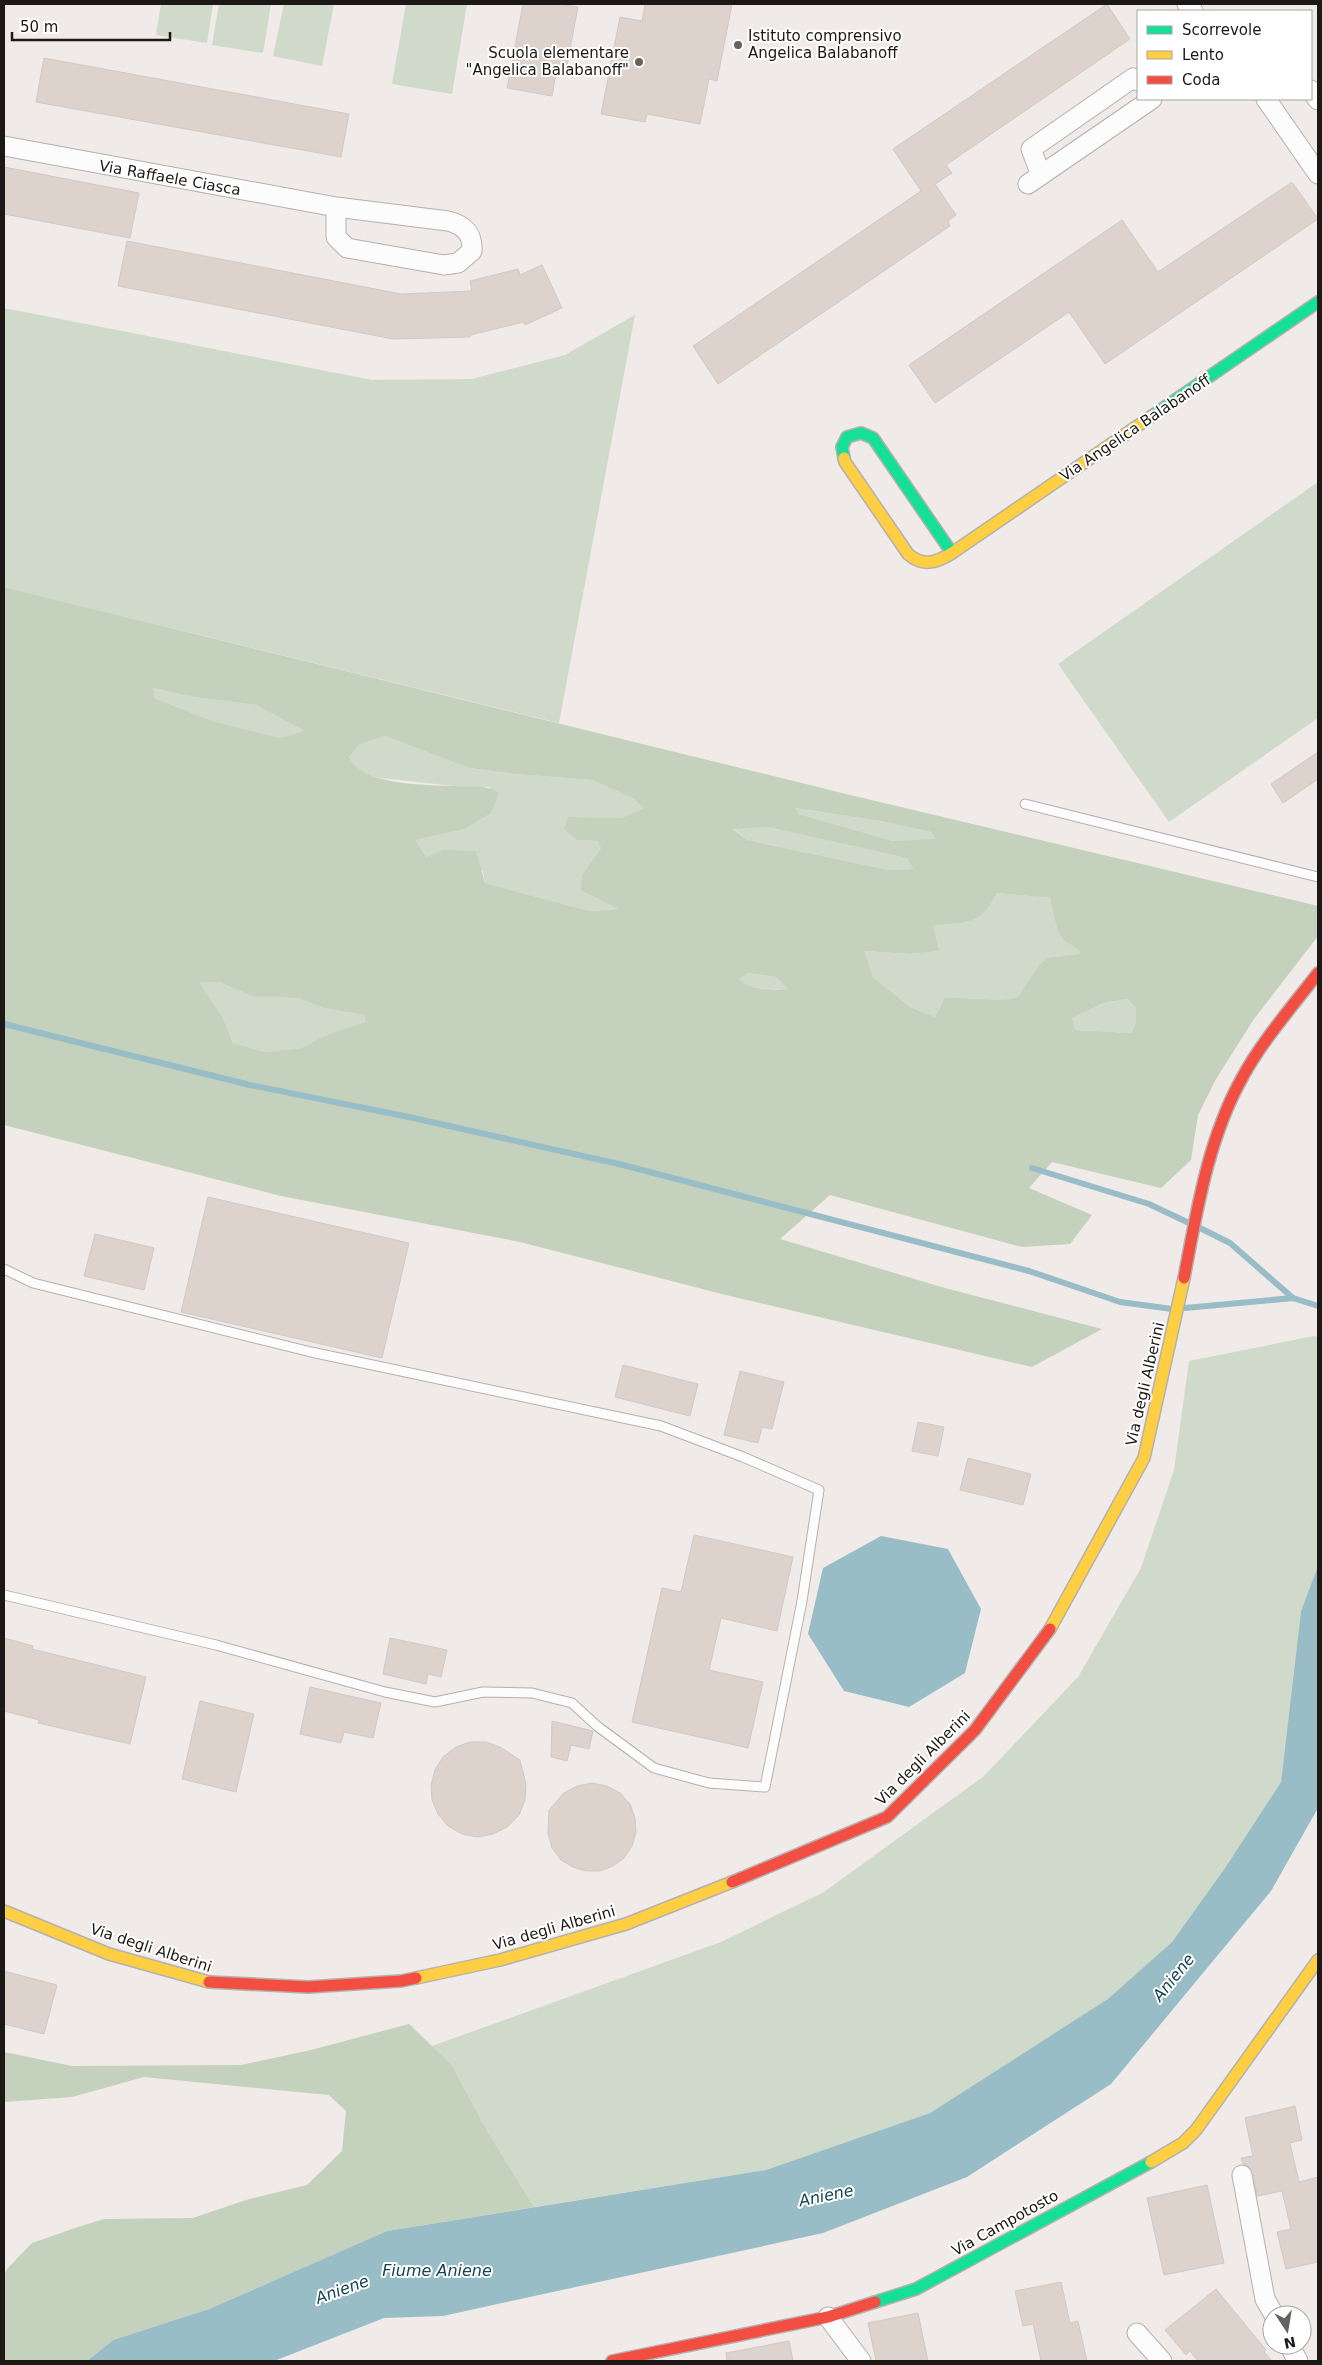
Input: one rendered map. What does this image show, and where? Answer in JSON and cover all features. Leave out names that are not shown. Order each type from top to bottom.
[{"type":"street","points":[[1137,80],[1133,78],[1031,149],[1034,179],[1151,100]]},
{"type":"street","points":[[1267,100],[1318,174]]},
{"type":"street","name":"Via Raffaele Ciasca","points":[[4,146],[336,207],[448,221],[459,224],[469,233],[472,251],[458,263],[444,265],[347,248],[336,237],[336,207]]},
{"type":"street","name":"Via Angelica Balabanoff","points":[[952,553],[873,438],[861,433],[847,437],[842,447],[845,462],[908,554],[922,564],[936,563],[952,553],[1318,302]]},
{"type":"street","name":"Via degli Alberini","points":[[4,1911],[109,1954],[214,1984],[308,1987],[401,1981],[500,1960],[626,1924],[775,1866],[887,1817],[975,1730],[1045,1639],[1144,1458],[1176,1318],[1204,1177],[1221,1124],[1241,1079],[1266,1040],[1318,973]]},
{"type":"street","name":"Via Campotosto","points":[[612,2361],[828,2317],[916,2289],[1164,2156],[1183,2143],[1196,2130],[1318,1960]]},
{"type":"street","points":[[1242,2175],[1265,2300],[1268,2305]]},
{"type":"street","points":[[828,2317],[861,2361]]},
{"type":"street","points":[[1137,2333],[1162,2361]]},
{"type":"lane","points":[[1025,804],[1315,876],[1318,868]]},
{"type":"lane","points":[[4,1269],[33,1283],[311,1352],[661,1426],[743,1457],[819,1490],[802,1601],[765,1787],[709,1783],[654,1768],[598,1726],[572,1703],[532,1693],[484,1692],[435,1702],[385,1692],[216,1645],[4,1595]]},
{"type":"green space","points":[[161,4],[213,4],[207,43],[156,35]]},
{"type":"green space","points":[[219,4],[271,4],[263,53],[212,45]]},
{"type":"green space","points":[[284,4],[334,4],[322,66],[273,56]]},
{"type":"green space","points":[[406,4],[467,4],[452,94],[392,84]]},
{"type":"green space","points":[[4,308],[372,380],[472,379],[565,355],[635,315],[559,723],[4,587]]},
{"type":"green space","points":[[1318,482],[1318,718],[1169,822],[1058,664]]},
{"type":"green space","points":[[4,587],[846,794],[1318,906],[1318,936],[1254,1019],[1216,1079],[1198,1115],[1191,1160],[1161,1188],[1052,1162],[1029,1188],[1092,1215],[1070,1244],[1022,1247],[830,1195],[780,1239],[945,1288],[1102,1329],[1032,1367],[726,1295],[520,1242],[281,1196],[4,1125]],"holes":[[[154,688],[194,697],[256,705],[305,731],[280,738],[213,721],[154,698]],[[385,736],[469,768],[515,774],[592,780],[634,799],[644,808],[622,818],[568,817],[564,829],[577,840],[597,841],[601,848],[582,875],[580,890],[619,909],[590,911],[485,883],[476,851],[443,850],[426,857],[415,840],[465,829],[490,814],[499,793],[484,787],[413,784],[381,779],[367,774],[356,767],[349,757],[360,744]],[[795,808],[880,821],[931,832],[935,839],[893,841],[799,814]],[[767,827],[907,858],[914,869],[889,870],[747,840],[733,829]],[[997,893],[1050,898],[1055,921],[1062,937],[1081,954],[1048,958],[1040,964],[1018,997],[1001,1000],[945,997],[935,1017],[910,1007],[873,977],[864,951],[910,954],[939,951],[933,926],[964,923],[985,912]],[[749,973],[776,977],[789,989],[762,988],[743,983],[738,979]],[[199,982],[219,982],[254,997],[298,998],[323,1008],[365,1015],[365,1022],[328,1034],[301,1048],[265,1052],[233,1043],[223,1018]],[[1127,999],[1136,1008],[1136,1023],[1131,1033],[1075,1030],[1072,1018],[1104,1003]]]},
{"type":"green space","points":[[154,687],[194,697],[256,705],[306,731],[280,738],[213,721],[154,698]]},
{"type":"green space","points":[[385,736],[469,768],[515,774],[592,780],[634,799],[645,808],[622,818],[568,817],[577,840],[597,841],[601,848],[582,875],[580,890],[620,909],[590,911],[485,883],[483,871],[443,850],[426,857],[414,840],[465,829],[490,814],[490,787],[454,786],[372,777],[353,766],[349,757],[360,744]]},
{"type":"green space","points":[[794,808],[880,821],[931,832],[935,840],[893,841],[799,814]]},
{"type":"green space","points":[[767,827],[907,858],[915,869],[889,870],[747,840],[733,828]]},
{"type":"green space","points":[[997,893],[1050,898],[1060,933],[1066,941],[1082,954],[1026,987],[1018,997],[1001,1000],[945,997],[935,1017],[910,1007],[873,977],[863,951],[910,954],[938,951],[933,926],[954,924],[979,916],[985,911]]},
{"type":"green space","points":[[749,973],[776,977],[790,989],[755,987],[742,983],[737,979]]},
{"type":"green space","points":[[198,981],[219,982],[254,997],[298,998],[323,1008],[366,1015],[365,1022],[328,1034],[301,1048],[265,1052],[233,1043],[223,1018]]},
{"type":"green space","points":[[1127,999],[1136,1008],[1136,1023],[1131,1033],[1075,1030],[1071,1018],[1105,1003]]},
{"type":"green space","points":[[1314,1336],[1318,1337],[1318,1566],[1301,1611],[1281,1782],[1225,1868],[1172,1942],[1109,1999],[930,2113],[766,2170],[534,2207],[489,2134],[451,2064],[432,2046],[721,1942],[824,1892],[984,1776],[1078,1677],[1141,1568],[1174,1470],[1189,1361]]},
{"type":"green space","points":[[409,2024],[451,2064],[489,2134],[534,2207],[387,2231],[209,2309],[113,2340],[87,2361],[4,2361],[4,2275],[7,2269],[32,2243],[104,2219],[193,2218],[246,2200],[307,2185],[342,2151],[346,2111],[329,2095],[144,2077],[72,2097],[4,2102],[4,2052],[72,2066],[241,2065],[311,2050]]},
{"type":"water","points":[[881,1536],[948,1549],[981,1609],[965,1673],[909,1707],[844,1691],[808,1634],[823,1568]]},
{"type":"water","name":"Fiume Aniene","points":[[1318,1566],[1318,1808],[1271,1891],[1111,2084],[967,2177],[823,2233],[443,2316],[384,2318],[274,2361],[87,2361],[113,2340],[209,2309],[387,2231],[766,2170],[930,2113],[1108,1999],[1172,1942],[1225,1868],[1281,1782],[1301,1611]]},
{"type":"building","name":"Scuola elementare \"Angelica Balabanoff\"","points":[[523,4],[559,4],[578,7],[565,75],[556,73],[552,96],[507,88]]},
{"type":"building","name":"Scuola elementare \"Angelica Balabanoff\"","points":[[645,4],[732,4],[717,81],[709,79],[700,124],[647,114],[645,122],[601,114],[620,17],[642,21]]},
{"type":"building","points":[[1107,4],[1130,39],[946,165],[952,173],[935,184],[956,215],[948,221],[950,226],[718,384],[693,346],[921,191],[893,149]]},
{"type":"building","points":[[44,58],[349,114],[341,157],[36,102]]},
{"type":"building","points":[[4,167],[139,193],[130,238],[4,214]]},
{"type":"building","points":[[1292,182],[1318,219],[1105,364],[1069,312],[935,403],[909,365],[1122,220],[1158,272]]},
{"type":"building","points":[[127,241],[401,294],[472,291],[470,281],[518,269],[520,275],[542,265],[562,308],[525,325],[524,322],[470,335],[470,337],[393,339],[118,286]]},
{"type":"building","points":[[1318,752],[1318,779],[1283,803],[1271,784]]},
{"type":"building","points":[[208,1197],[409,1243],[382,1358],[181,1312]]},
{"type":"building","points":[[95,1234],[154,1248],[144,1290],[84,1276]]},
{"type":"building","points":[[623,1365],[698,1384],[690,1416],[615,1397]]},
{"type":"building","points":[[740,1371],[784,1382],[772,1429],[762,1427],[758,1443],[724,1435]]},
{"type":"building","points":[[918,1422],[944,1427],[938,1456],[912,1451]]},
{"type":"building","points":[[968,1458],[1031,1474],[1023,1505],[960,1490]]},
{"type":"building","points":[[694,1535],[793,1557],[777,1631],[721,1618],[709,1670],[763,1682],[748,1748],[632,1722],[662,1588],[681,1592]]},
{"type":"building","points":[[4,1638],[33,1646],[32,1649],[146,1677],[130,1744],[38,1723],[39,1720],[4,1711]]},
{"type":"building","points":[[390,1638],[447,1650],[441,1677],[428,1674],[426,1684],[383,1674]]},
{"type":"building","points":[[310,1687],[381,1703],[373,1738],[344,1732],[341,1743],[300,1734]]},
{"type":"building","points":[[200,1701],[254,1714],[236,1792],[182,1779]]},
{"type":"building","points":[[552,1721],[593,1731],[589,1749],[571,1745],[567,1761],[551,1757]]},
{"type":"building","points":[[470,1742],[486,1742],[500,1747],[520,1760],[526,1784],[525,1800],[519,1815],[507,1827],[493,1834],[477,1837],[462,1834],[448,1826],[438,1814],[432,1800],[431,1785],[435,1770],[443,1757],[456,1747]]},
{"type":"building","points":[[592,1783],[607,1786],[620,1793],[630,1804],[635,1818],[636,1833],[632,1846],[624,1858],[613,1866],[600,1871],[586,1871],[573,1867],[561,1860],[552,1848],[548,1833],[549,1810],[564,1793],[577,1786]]},
{"type":"building","points":[[4,1971],[57,1985],[44,2034],[4,2024]]},
{"type":"building","points":[[1295,2106],[1302,2140],[1290,2143],[1299,2182],[1318,2177],[1318,2262],[1286,2269],[1277,2232],[1291,2229],[1282,2191],[1257,2196],[1253,2172],[1250,2167],[1243,2164],[1241,2158],[1253,2156],[1245,2118]]},
{"type":"building","points":[[1207,2185],[1224,2263],[1164,2275],[1147,2198]]},
{"type":"building","points":[[1061,2282],[1070,2323],[1078,2321],[1087,2361],[1041,2361],[1033,2324],[1023,2326],[1015,2291]]},
{"type":"building","points":[[1216,2289],[1262,2345],[1262,2355],[1267,2355],[1272,2361],[1198,2361],[1190,2351],[1186,2355],[1165,2330]]},
{"type":"building","points":[[918,2313],[928,2361],[876,2361],[868,2323]]},
{"type":"building","points":[[789,2341],[793,2361],[727,2361],[726,2353]]},
{"type":"waterway","points":[[4,1024],[250,1085],[409,1117],[623,1165],[1029,1271],[1120,1302],[1172,1309]]},
{"type":"waterway","points":[[1032,1168],[1149,1204],[1189,1223]]},
{"type":"waterway","points":[[1200,1228],[1230,1243],[1293,1298]]},
{"type":"waterway","points":[[1185,1308],[1293,1298],[1318,1306]]},
{"type":"traffic: fast","points":[[1152,416],[1318,302]]},
{"type":"traffic: fast","points":[[844,458],[842,447],[847,437],[861,433],[873,438],[952,553]]},
{"type":"traffic: fast","points":[[875,2302],[916,2289],[1151,2162]]},
{"type":"traffic: slow","points":[[844,458],[908,554],[919,561],[930,562],[952,553],[1152,416]]},
{"type":"traffic: slow","points":[[1050,1629],[1144,1458],[1184,1278]]},
{"type":"traffic: slow","points":[[416,1978],[500,1960],[626,1924],[732,1882]]},
{"type":"traffic: slow","points":[[4,1911],[109,1954],[209,1982]]},
{"type":"traffic: slow","points":[[1151,2162],[1183,2143],[1196,2130],[1318,1960]]},
{"type":"traffic: jam","points":[[1184,1278],[1205,1175],[1220,1125],[1230,1101],[1250,1064],[1278,1024],[1318,973]]},
{"type":"traffic: jam","points":[[732,1882],[887,1817],[975,1730],[1050,1629]]},
{"type":"traffic: jam","points":[[209,1982],[308,1987],[401,1981],[416,1978]]},
{"type":"traffic: jam","points":[[612,2361],[828,2317],[875,2302]]},
{"type":"place","name":"Istituto comprensivo Angelica Balabanoff","points":[[738,45]]},
{"type":"place","name":"Scuola elementare \"Angelica Balabanoff\"","points":[[639,62]]},
{"type":"water label","name":"Aniene","points":[[1173,1977]]},
{"type":"water label","name":"Aniene","points":[[826,2195]]},
{"type":"water label","name":"Aniene","points":[[342,2289]]}]
